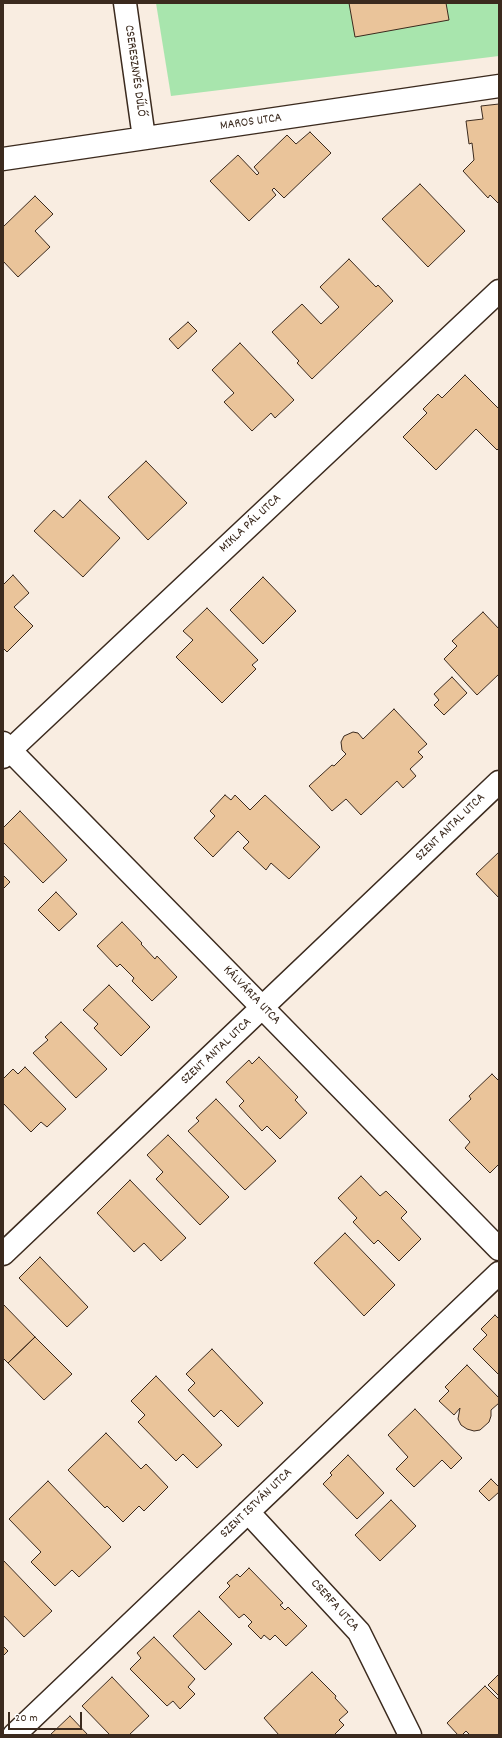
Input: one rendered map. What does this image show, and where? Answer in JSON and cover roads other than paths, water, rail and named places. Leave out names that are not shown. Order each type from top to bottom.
[{"type":"street","name":"CSERESZNYÉS DŰLŐ","points":[[125,3],[144,138]]},
{"type":"street","name":"MAROS UTCA","points":[[3,159],[499,86]]},
{"type":"street","name":"MIKLA PÁL UTCA","points":[[5,750],[499,291]]},
{"type":"street","name":"KÁLVÁRIA UTCA","points":[[5,750],[263,1008],[499,1249]]},
{"type":"street","name":"SZENT ANTAL UTCA","points":[[3,1254],[499,782]]},
{"type":"street","name":"SZENT ISTVÁN UTCA","points":[[14,1735],[499,1273]]},
{"type":"street","name":"CSERFA UTCA","points":[[248,1512],[359,1632],[410,1735]]}]
